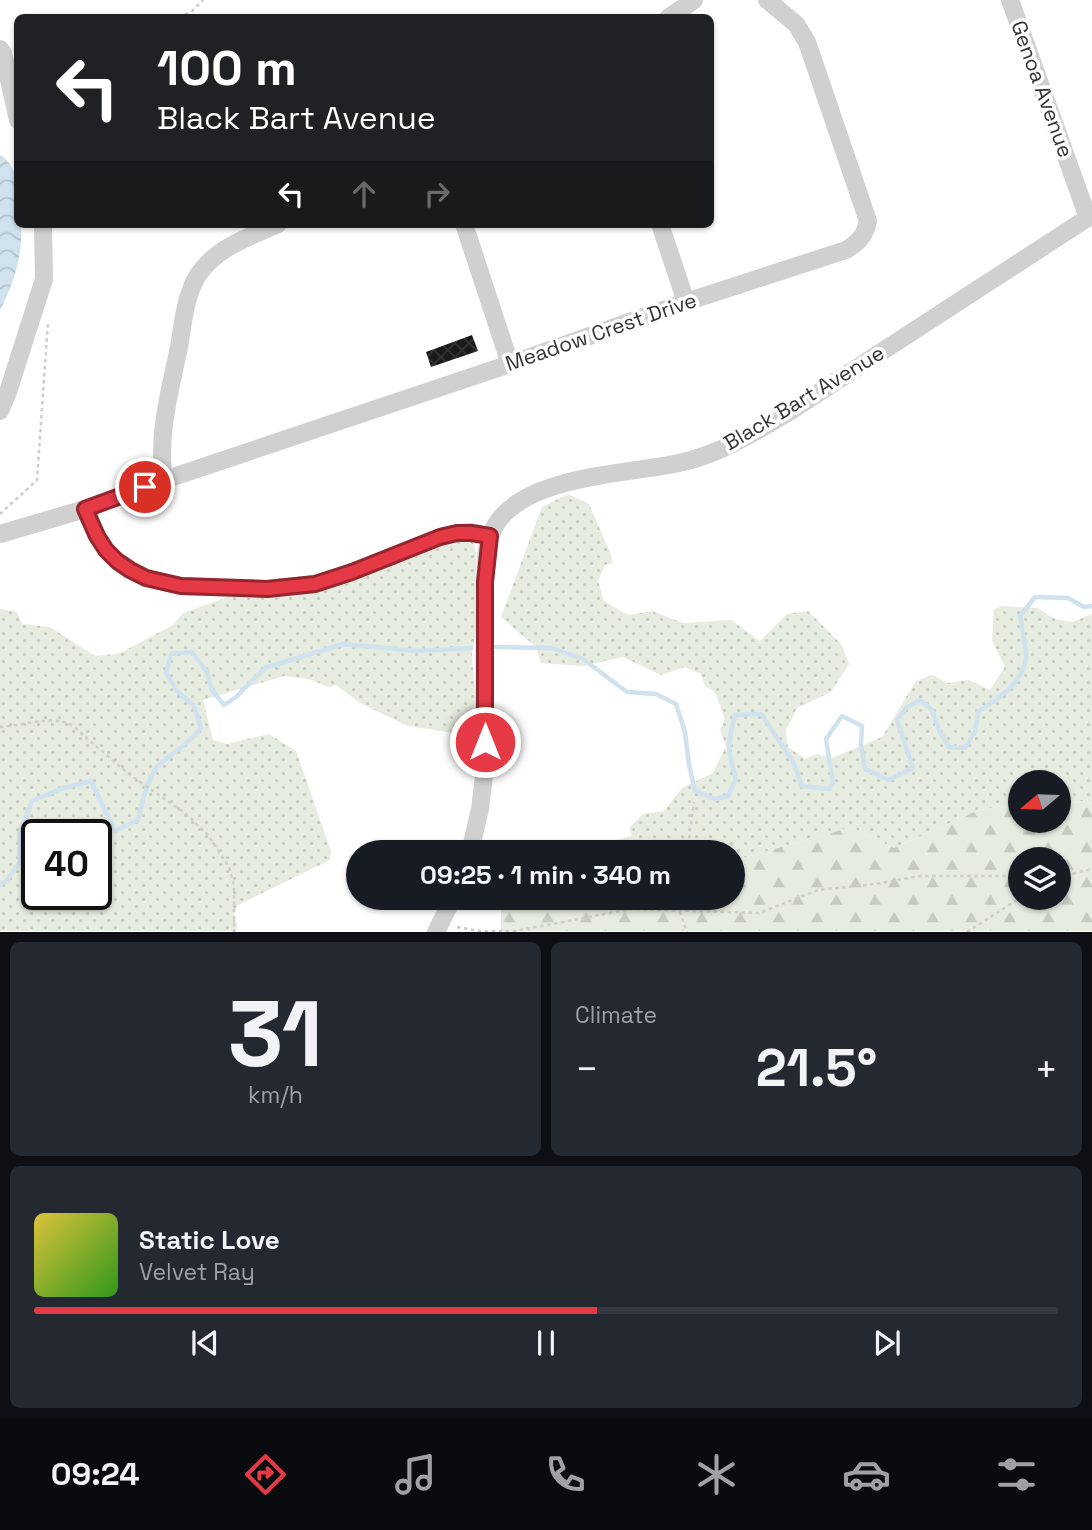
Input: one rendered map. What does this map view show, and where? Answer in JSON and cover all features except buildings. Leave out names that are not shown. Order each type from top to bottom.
[{"type":"street","points":[[674,14],[694,0]]},
{"type":"street","name":"Meadow Crest Drive","points":[[0,534],[85,509],[686,302],[846,250],[858,242],[865,234],[868,221],[807,42],[796,24],[767,0]]},
{"type":"street","name":"Genoa Avenue","points":[[1010,0],[1090,216]]},
{"type":"street","points":[[0,49],[3,53],[4,81],[14,109]]},
{"type":"street","name":"Black Bart Avenue","points":[[490,536],[503,514],[533,494],[585,478],[682,463],[741,440],[801,404],[1090,216]]},
{"type":"street","points":[[0,411],[44,279],[43,228]]},
{"type":"street","points":[[164,480],[164,424],[188,298],[198,276],[212,259],[238,241],[269,228]]},
{"type":"street","points":[[465,228],[510,364]]},
{"type":"street","points":[[661,228],[686,302]]},
{"type":"street","points":[[85,509],[97,536],[117,561],[146,578],[181,586],[267,589],[315,584],[440,537],[457,533],[490,536],[485,582],[484,776],[473,840]]},
{"type":"street","points":[[438,928],[447,910]]},
{"type":"path","points":[[186,14],[203,0]]},
{"type":"path","points":[[0,514],[37,480],[48,312]]},
{"type":"path","points":[[0,727],[50,721],[65,722],[77,728],[130,775],[186,814],[208,835],[229,867],[234,885],[233,932]]},
{"type":"path","points":[[689,840],[694,802]]},
{"type":"path","points":[[1071,874],[1092,869]]},
{"type":"path","points":[[687,932],[679,910],[758,913],[818,890],[919,876],[1008,876]]},
{"type":"path","points":[[967,932],[1008,906]]},
{"type":"path","points":[[438,928],[516,931],[626,910]]},
{"type":"green space","points":[[568,494],[589,504],[613,563],[605,565],[598,581],[604,601],[628,615],[652,611],[683,623],[731,620],[760,641],[787,614],[808,611],[841,644],[849,664],[831,692],[797,708],[786,730],[788,747],[805,759],[817,754],[832,758],[882,737],[916,681],[932,675],[948,683],[969,680],[990,690],[1005,667],[992,641],[994,609],[1002,606],[1037,608],[1055,619],[1073,622],[1092,614],[1092,804],[1082,801],[1071,803],[1071,770],[1008,770],[1008,806],[979,810],[894,848],[851,827],[745,858],[745,840],[638,840],[632,836],[629,828],[643,814],[664,811],[682,788],[713,773],[726,746],[720,730],[725,719],[715,692],[705,686],[701,674],[685,667],[661,675],[623,657],[583,666],[541,663],[536,647],[501,617],[542,507]]},
{"type":"green space","points":[[414,538],[472,540],[476,552],[477,624],[472,655],[476,703],[465,725],[454,733],[408,726],[360,703],[336,685],[328,687],[312,680],[284,676],[203,700],[213,740],[227,744],[269,734],[296,751],[331,851],[330,860],[238,905],[233,915],[236,931],[0,931],[0,609],[17,612],[22,624],[50,627],[95,656],[124,651],[173,625],[183,613],[245,591],[299,591]]},
{"type":"green space","points":[[1082,801],[1092,804],[1092,931],[501,931],[501,910],[745,910],[745,858],[851,827],[894,848],[979,810],[1008,806],[1008,833],[1071,833],[1071,803]]},
{"type":"green space","points":[[632,836],[638,840],[616,840]]},
{"type":"water","points":[[0,155],[14,174],[14,228],[21,228],[21,246],[9,290],[0,310]]},
{"type":"waterway","points":[[496,647],[552,648],[583,659],[627,692],[656,694],[676,704],[685,732],[695,791],[714,799],[728,796],[736,779],[730,747],[735,715],[761,714],[793,762],[802,786],[829,789],[833,783],[826,739],[842,716],[862,726],[861,745],[865,769],[889,780],[913,768],[897,720],[906,708],[920,700],[932,710],[949,747],[965,748],[975,732],[978,712],[1007,691],[1023,669],[1026,656],[1020,616],[1035,597],[1068,598],[1084,607],[1092,606]]},
{"type":"waterway","points":[[0,885],[19,863],[20,833],[32,801],[63,788],[91,781],[115,831],[138,820],[146,790],[156,769],[201,728],[194,706],[177,691],[166,673],[171,654],[192,652],[207,672],[212,690],[224,705],[236,697],[265,668],[343,644],[418,651],[471,648]]},
{"type":"route","points":[[145,487],[85,509],[97,536],[117,561],[146,578],[181,586],[267,589],[315,584],[440,537],[457,533],[490,536],[485,582],[485,742]]}]
